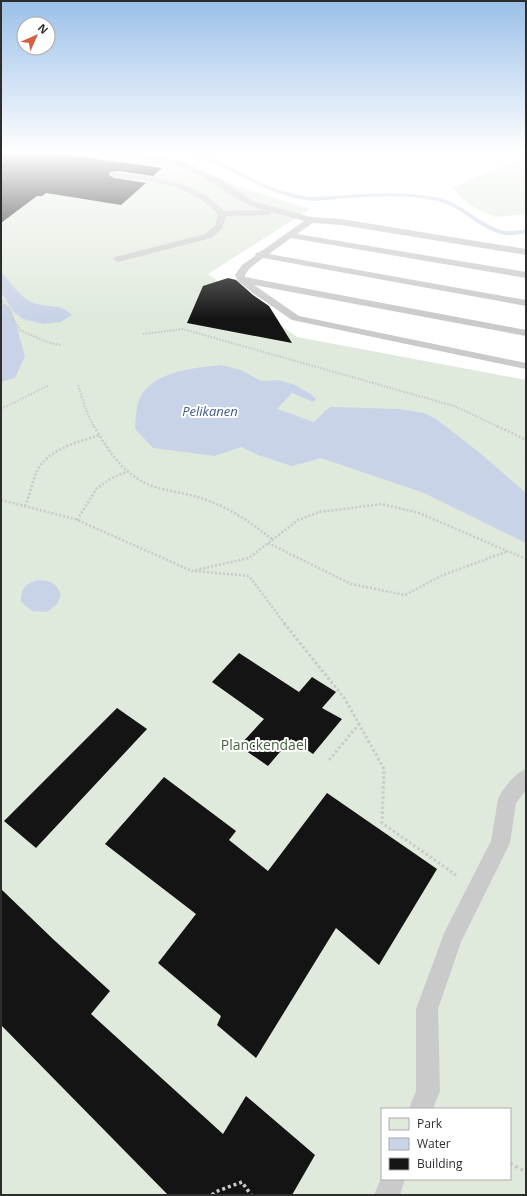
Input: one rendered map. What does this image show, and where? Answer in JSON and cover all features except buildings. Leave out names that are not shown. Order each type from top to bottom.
[{"type":"lane","points":[[118,259],[208,236],[220,226],[222,214],[217,208]]},
{"type":"lane","points":[[265,208],[311,220],[341,222],[526,252]]},
{"type":"lane","points":[[222,214],[261,213],[275,211]]},
{"type":"lane","points":[[241,279],[240,275],[245,266],[311,220]]},
{"type":"lane","points":[[288,235],[526,275]]},
{"type":"lane","points":[[259,255],[526,303]]},
{"type":"lane","points":[[241,279],[526,333]]},
{"type":"lane","points":[[241,279],[257,292],[296,318],[526,366]]},
{"type":"lane","points":[[421,1108],[428,1092],[427,1009],[452,938],[500,843],[507,799],[526,777]]},
{"type":"lane","points":[[387,1195],[393,1180]]},
{"type":"path","points":[[1,299],[20,330],[47,342],[60,345]]},
{"type":"path","points":[[143,334],[183,329],[454,406],[526,440]]},
{"type":"path","points":[[1,409],[49,385]]},
{"type":"path","points":[[78,385],[84,407],[100,435],[119,464],[137,479],[167,491],[196,496],[226,508],[272,539]]},
{"type":"path","points":[[25,506],[37,471],[43,461],[66,447],[100,435]]},
{"type":"path","points":[[77,520],[97,488],[112,478],[128,471]]},
{"type":"path","points":[[1,500],[77,520],[192,571],[249,576],[293,635],[345,699],[384,769],[382,823],[477,890]]},
{"type":"path","points":[[192,571],[249,558],[298,520],[319,512],[382,504],[419,513],[506,552],[526,559]]},
{"type":"path","points":[[268,543],[350,584],[405,594],[443,575],[506,552]]},
{"type":"path","points":[[329,760],[359,724]]},
{"type":"path","points":[[511,1164],[526,1172]]},
{"type":"path","points":[[212,1195],[215,1192],[242,1182],[251,1195]]},
{"type":"green space","name":"Planckendael","points":[[1,208],[310,209],[208,274],[297,337],[526,380],[526,1195],[1,1195]]},
{"type":"green space","points":[[475,208],[526,208],[526,214],[495,217]]},
{"type":"water","points":[[1,271],[16,289],[29,301],[39,305],[63,308],[72,315],[61,322],[43,324],[23,319],[14,312],[1,292]]},
{"type":"water","name":"Pelikanen","points":[[221,365],[241,370],[261,381],[279,380],[295,385],[309,393],[316,399],[313,402],[292,393],[277,409],[314,422],[331,407],[399,409],[424,413],[436,419],[480,453],[526,493],[526,543],[424,493],[321,458],[292,466],[258,455],[241,447],[215,456],[153,448],[135,429],[138,403],[145,390],[152,383],[170,374],[191,369]]},
{"type":"water","points":[[37,580],[54,584],[61,595],[57,604],[47,612],[32,611],[21,602],[22,593],[26,585]]},
{"type":"waterway","points":[[458,208],[497,231],[505,233],[526,231]]},
{"type":"waterway","points":[[1,311],[13,356],[6,373],[1,375]]}]
